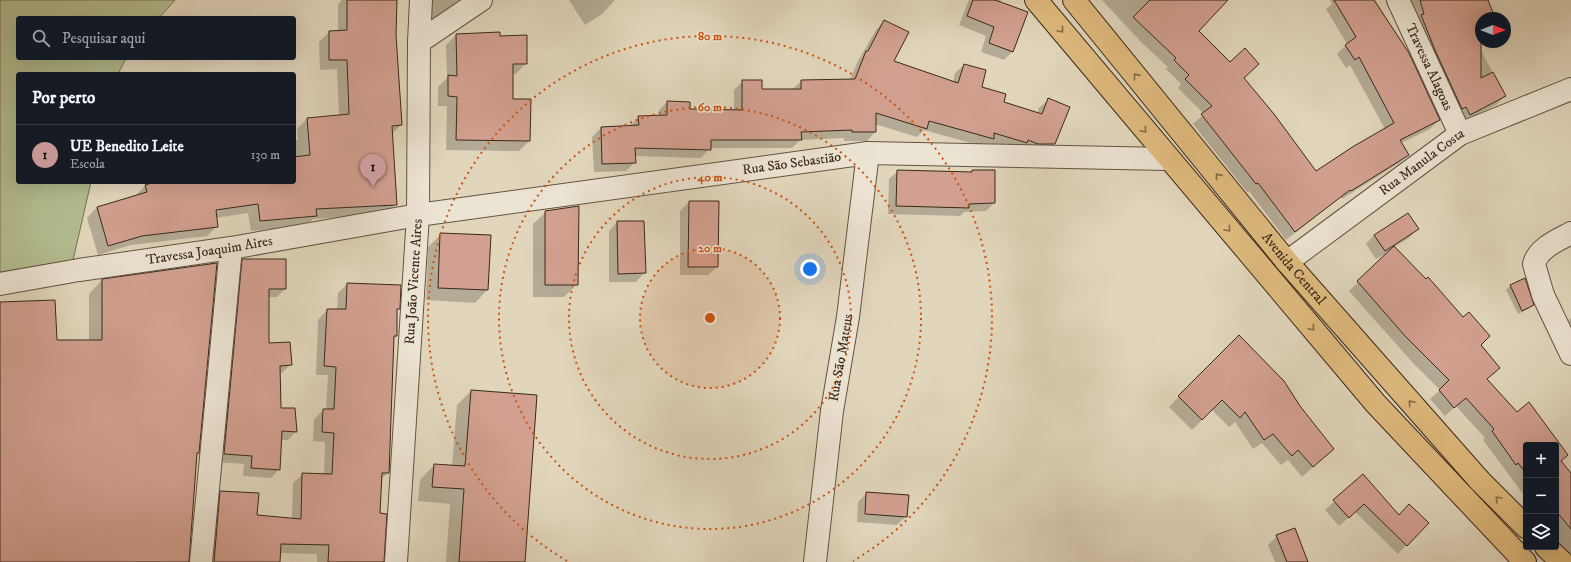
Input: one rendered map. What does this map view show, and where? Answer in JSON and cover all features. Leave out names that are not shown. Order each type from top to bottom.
[{"type":"main road","points":[[1036,0],[1376,404],[1525,562]]},
{"type":"main road","name":"Avenida Central","points":[[1074,0],[1287,262],[1480,481],[1523,524]]},
{"type":"main road","points":[[1549,550],[1562,562]]},
{"type":"street","name":"Rua João Vicente Aires","points":[[396,562],[418,215],[419,42],[421,0]]},
{"type":"street","points":[[419,42],[481,0]]},
{"type":"street","name":"Travessa Alagoas","points":[[1398,0],[1460,134]]},
{"type":"street","name":"Rua Manula Costa","points":[[1287,262],[1460,134],[1571,89]]},
{"type":"street","name":"Rua São Sebastião","points":[[418,215],[868,153],[1168,158]]},
{"type":"street","name":"Rua São Mateus","points":[[815,562],[832,411],[848,317],[868,153]]},
{"type":"street","name":"Travessa Joaquim Aires","points":[[0,284],[79,270],[231,248],[418,215]]},
{"type":"street","points":[[1571,233],[1556,241],[1537,257],[1534,264],[1540,289],[1571,354]]},
{"type":"street","points":[[201,562],[231,248]]},
{"type":"green space","points":[[0,0],[175,0],[161,16],[16,16],[16,60],[125,60],[119,72],[16,72],[16,184],[91,184],[73,260],[0,272]]},
{"type":"building","points":[[347,0],[397,0],[396,35],[402,125],[392,126],[397,205],[316,209],[317,216],[260,221],[258,204],[216,210],[218,227],[142,236],[108,246],[97,207],[147,192],[145,185],[296,184],[296,157],[310,155],[307,118],[349,114],[347,60],[329,60],[329,31],[347,30]]},
{"type":"building","points":[[973,0],[995,0],[1028,12],[1013,52],[989,43],[994,27],[967,16]]},
{"type":"building","points":[[1150,0],[1228,0],[1199,31],[1230,62],[1245,48],[1259,64],[1244,78],[1274,114],[1316,171],[1354,146],[1394,123],[1359,57],[1355,60],[1345,45],[1356,37],[1334,0],[1374,0],[1409,53],[1440,120],[1400,140],[1409,155],[1351,191],[1350,190],[1295,232],[1258,183],[1256,184],[1201,114],[1212,106],[1185,79],[1189,75],[1174,60],[1176,58],[1133,17]]},
{"type":"building","points":[[1420,0],[1488,0],[1493,12],[1475,12],[1475,48],[1481,48],[1481,78],[1493,72],[1506,96],[1470,115],[1466,107],[1462,109],[1421,15],[1424,14]]},
{"type":"building","points":[[884,20],[909,32],[894,61],[958,83],[964,64],[986,70],[982,87],[1006,94],[1004,102],[1042,114],[1048,98],[1070,107],[1055,144],[1038,144],[1028,140],[1027,143],[994,133],[994,139],[929,121],[927,129],[876,113],[876,132],[852,132],[852,130],[801,132],[802,140],[711,140],[711,150],[635,148],[636,163],[602,164],[601,127],[639,125],[638,116],[667,115],[667,101],[690,102],[690,109],[742,110],[742,80],[762,80],[762,89],[801,89],[801,80],[855,79],[866,51],[868,51]]},
{"type":"building","points":[[500,32],[500,36],[527,35],[527,64],[513,64],[513,99],[531,99],[530,141],[456,140],[457,97],[448,96],[448,75],[457,76],[456,34]]},
{"type":"building","points":[[897,170],[972,172],[972,170],[995,170],[995,203],[969,204],[969,208],[896,206]]},
{"type":"building","points":[[689,201],[719,201],[718,267],[688,267]]},
{"type":"building","points":[[579,206],[578,285],[545,285],[545,211]]},
{"type":"building","points":[[1408,213],[1419,229],[1385,251],[1374,235]]},
{"type":"building","points":[[617,221],[644,221],[646,273],[618,274]]},
{"type":"building","points":[[440,233],[491,235],[488,290],[438,288]]},
{"type":"building","points":[[1394,246],[1426,279],[1428,277],[1463,317],[1469,312],[1490,336],[1481,345],[1500,368],[1487,379],[1517,412],[1529,402],[1558,442],[1523,442],[1523,469],[1518,463],[1516,465],[1492,431],[1494,429],[1466,398],[1454,408],[1439,390],[1449,380],[1405,336],[1357,281]]},
{"type":"building","points":[[242,259],[286,259],[286,289],[269,289],[269,343],[290,342],[292,365],[280,366],[281,408],[295,408],[297,432],[282,431],[280,470],[251,468],[252,456],[224,454]]},
{"type":"building","points":[[217,263],[199,453],[197,453],[189,562],[0,562],[0,302],[55,300],[57,340],[102,340],[102,279]]},
{"type":"building","points":[[1525,278],[1534,305],[1522,311],[1510,285]]},
{"type":"building","points":[[347,283],[401,285],[400,309],[397,309],[397,336],[394,336],[389,473],[382,473],[380,513],[387,514],[384,562],[328,562],[329,545],[281,544],[280,562],[214,562],[220,491],[259,493],[257,515],[301,519],[302,473],[332,474],[334,433],[322,432],[323,409],[334,409],[336,367],[324,366],[327,309],[346,309]]},
{"type":"building","points":[[1239,335],[1284,381],[1300,406],[1334,449],[1313,467],[1298,450],[1292,456],[1273,434],[1264,440],[1245,412],[1240,418],[1222,400],[1202,420],[1178,396]]},
{"type":"building","points":[[471,390],[537,395],[525,562],[459,562],[464,489],[432,487],[434,464],[465,466]]},
{"type":"building","points":[[1559,443],[1568,455],[1561,461],[1571,473],[1571,529],[1559,515]]},
{"type":"building","points":[[1363,474],[1399,515],[1409,504],[1429,523],[1407,546],[1364,504],[1349,518],[1333,500]]},
{"type":"building","points":[[866,492],[909,495],[907,517],[865,514]]},
{"type":"building","points":[[1295,528],[1308,562],[1287,562],[1276,535]]},
{"type":"place","name":"UE Benedito Leite","points":[[373,187]]}]
